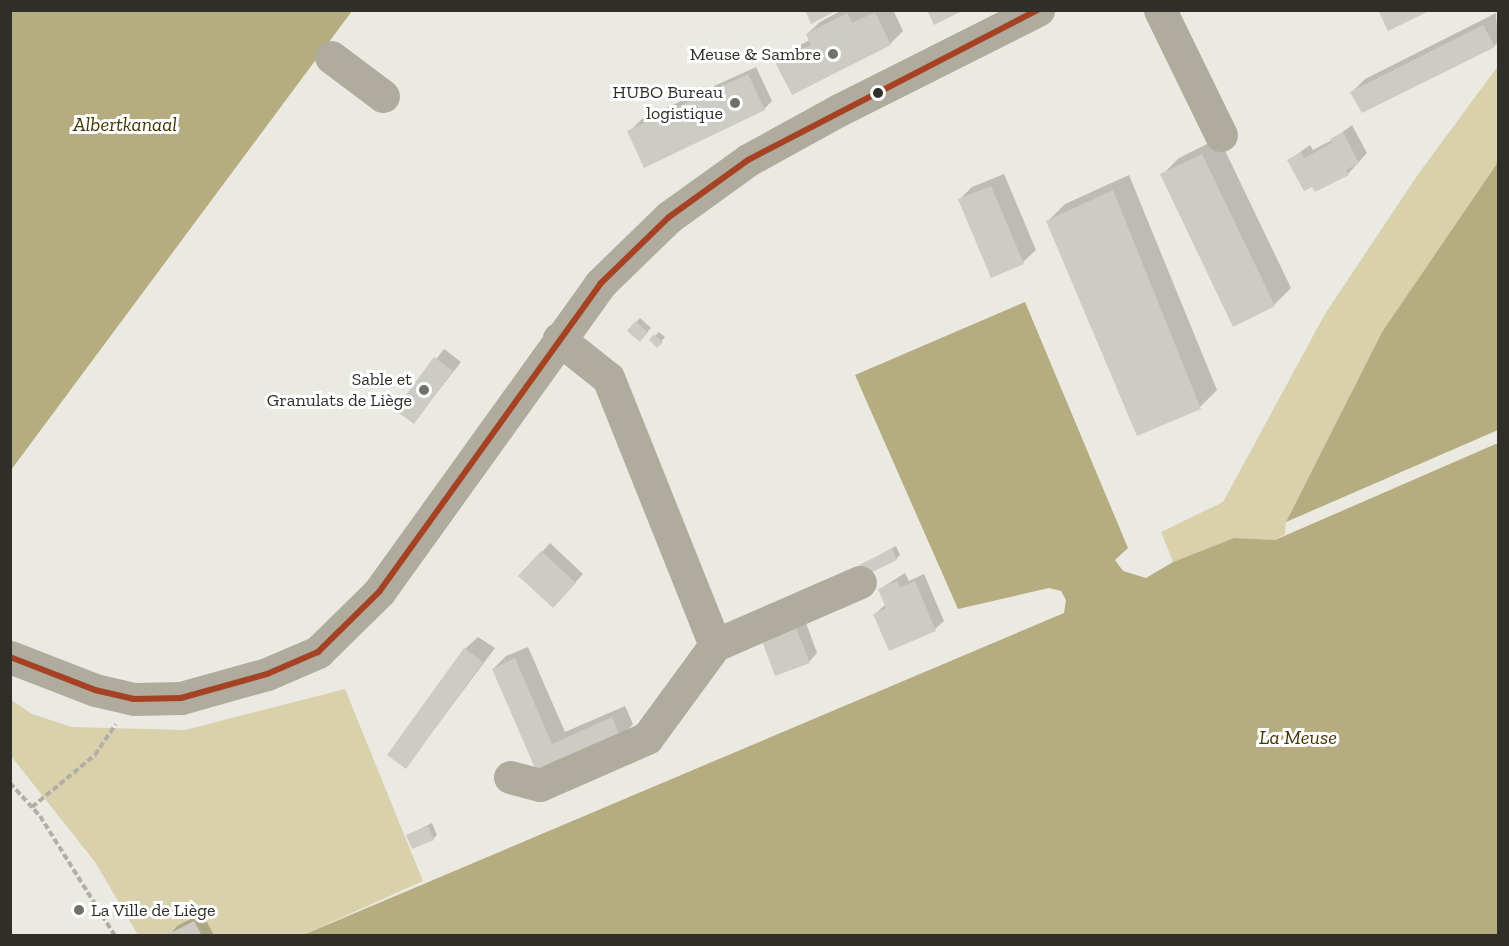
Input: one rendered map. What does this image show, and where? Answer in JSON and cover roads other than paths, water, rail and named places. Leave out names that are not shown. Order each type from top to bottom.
[{"type":"street","points":[[10,657],[95,690],[134,699],[182,698],[267,674],[318,652],[379,592],[600,284],[669,217],[748,160],[839,110],[1038,10]]},
{"type":"street","points":[[1160,10],[1221,135]]},
{"type":"street","points":[[331,57],[383,96]]},
{"type":"street","points":[[559,339],[608,378],[715,645]]},
{"type":"street","points":[[510,777],[540,784],[647,738],[715,645],[860,582]]},
{"type":"water","name":"Albertkanaal","points":[[11,11],[352,11],[11,470]]},
{"type":"water","points":[[1498,162],[1498,430],[1286,522],[1382,332]]},
{"type":"water","name":"La Meuse","points":[[1025,302],[1128,548],[1115,560],[1123,571],[1146,578],[1173,562],[1234,538],[1275,540],[1498,443],[1498,935],[303,935],[1064,613],[1066,600],[1061,591],[1049,588],[958,609],[855,375]]},
{"type":"place","name":"Meuse & Sambre","points":[[833,54]]},
{"type":"place","name":"HUBO Bureau logistique","points":[[735,103]]},
{"type":"place","name":"Sable et Granulats de Liège","points":[[424,390]]},
{"type":"place","name":"La Ville de Liège","points":[[79,910]]}]
